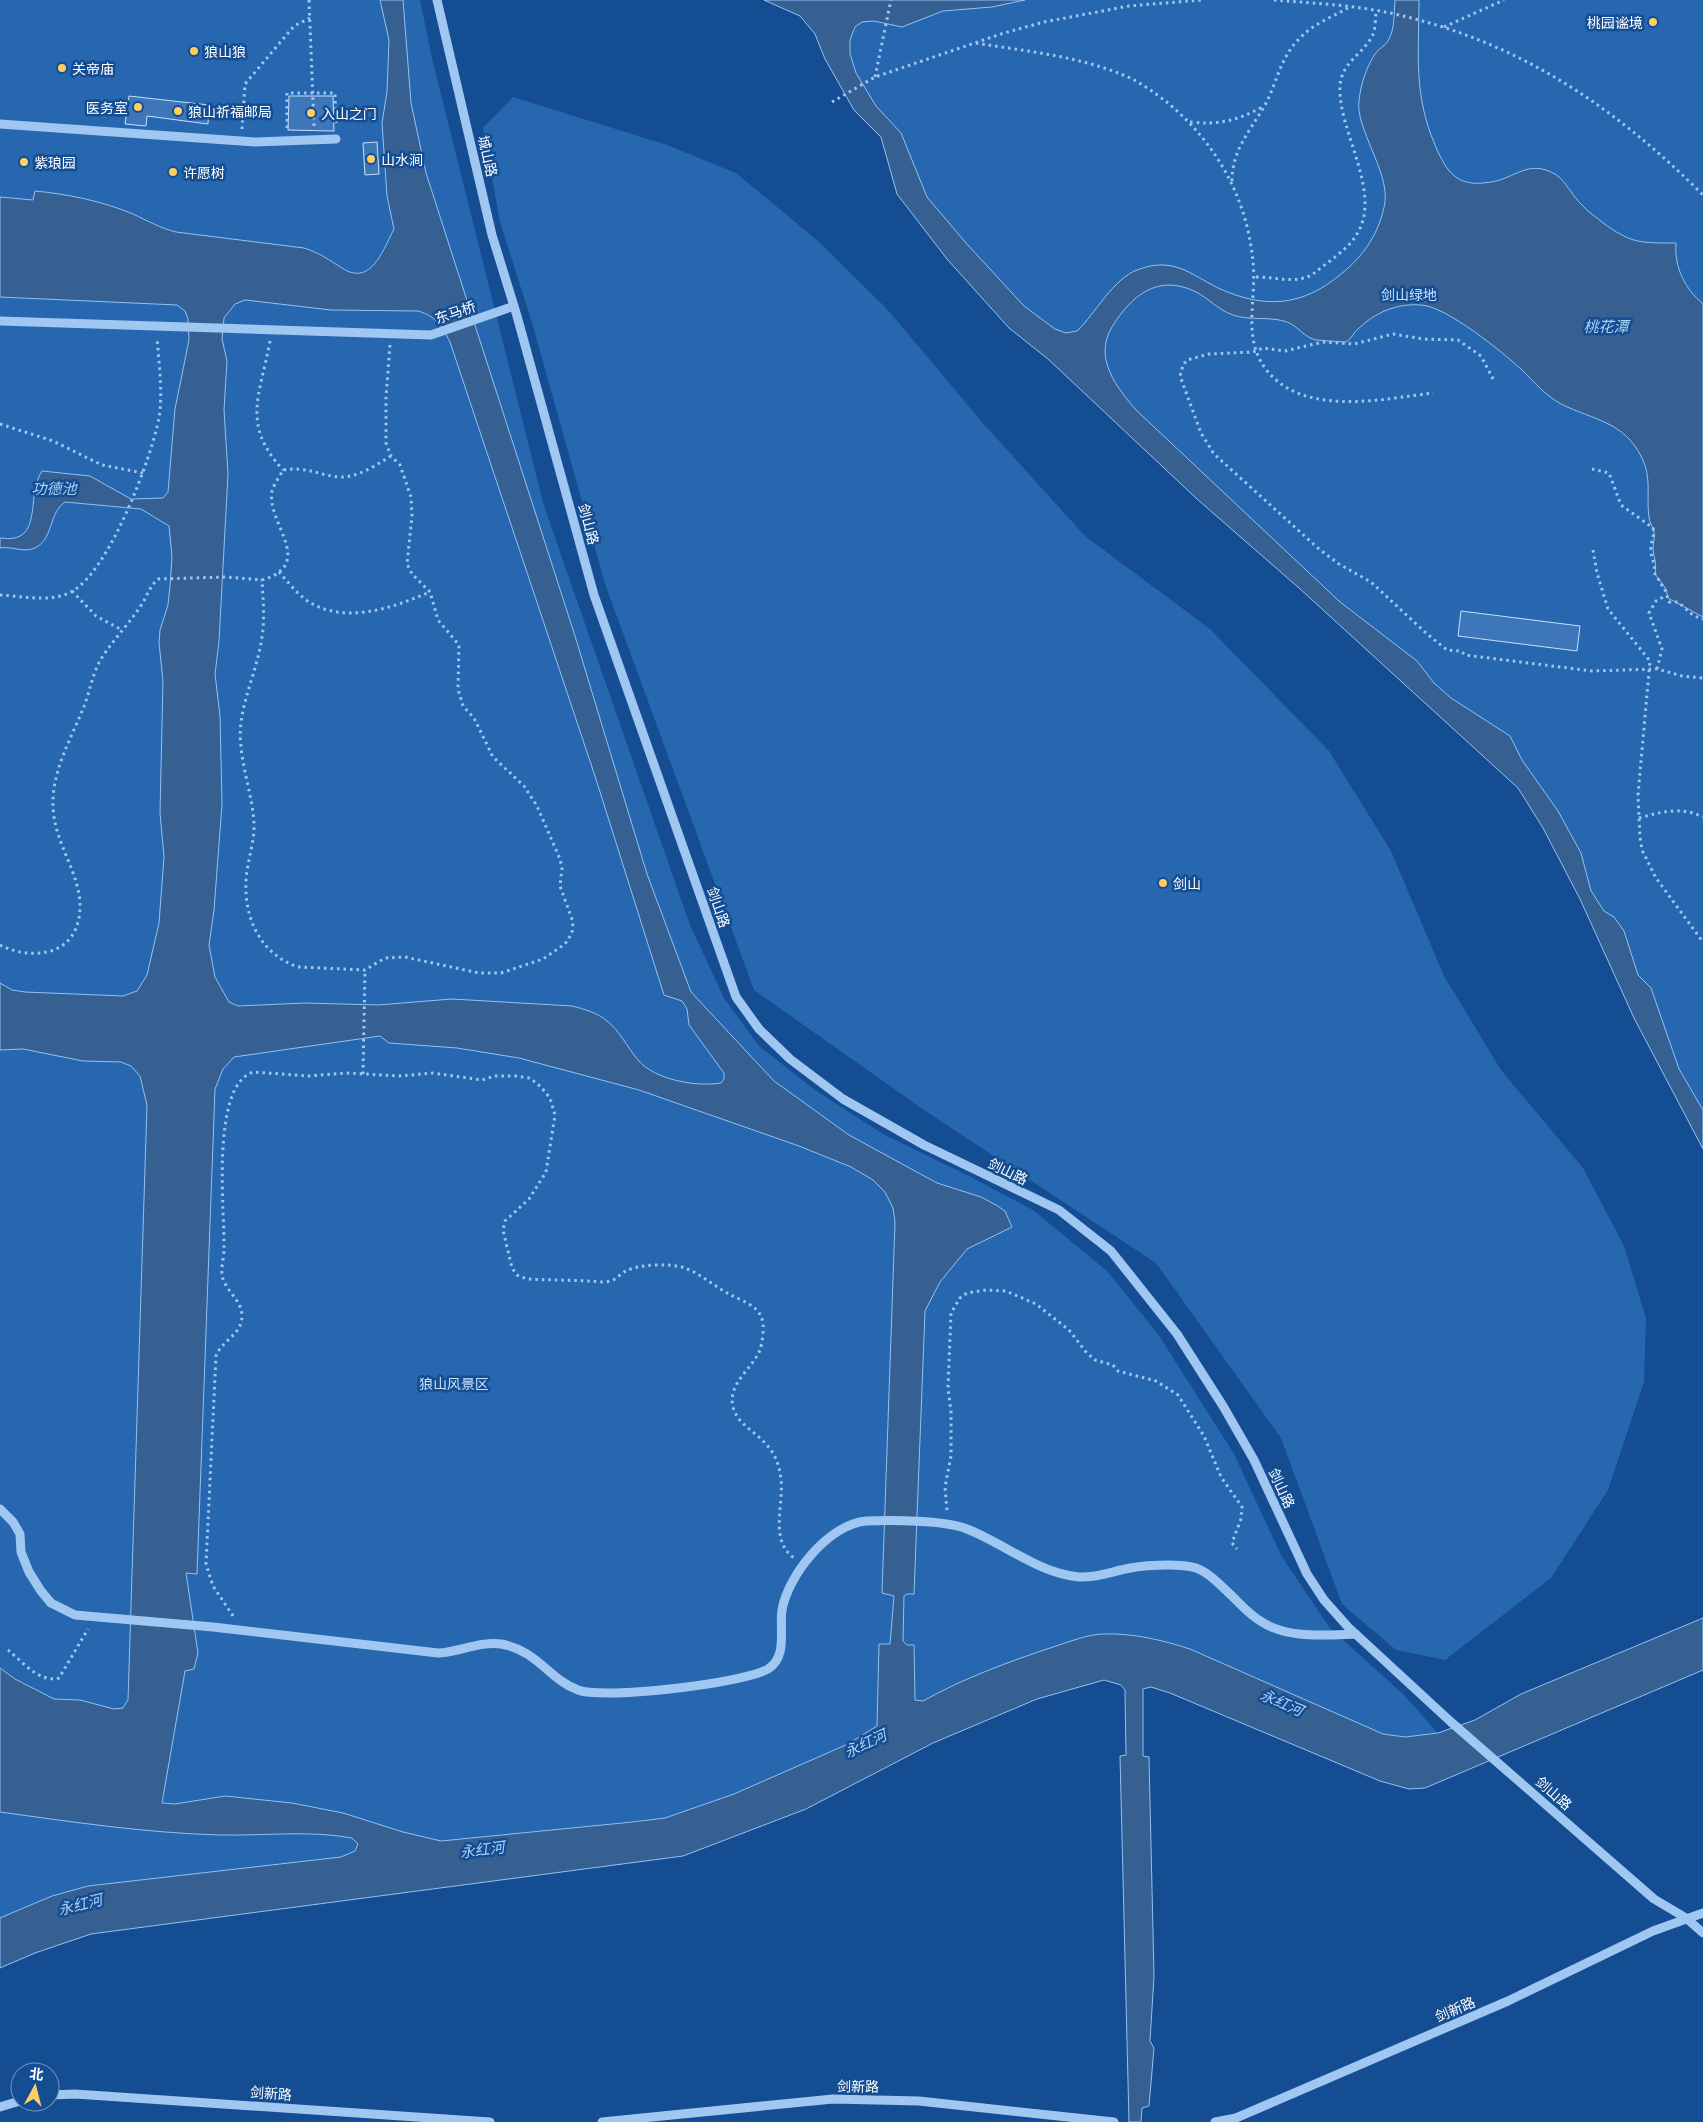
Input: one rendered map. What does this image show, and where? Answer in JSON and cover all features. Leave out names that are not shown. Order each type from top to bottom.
[{"type":"street","name":"城山路","points":[[437,0],[492,236],[517,316]]},
{"type":"street","points":[[0,124],[241,141],[336,140]]},
{"type":"street","name":"东马桥","points":[[391,334],[431,335],[514,306]]},
{"type":"street","name":"剑山路","points":[[517,316],[594,595],[736,997],[758,1029],[790,1059],[843,1099],[924,1145],[1059,1210],[1111,1251],[1147,1294],[1188,1350],[1254,1460],[1306,1574],[1324,1600],[1356,1634],[1451,1722],[1654,1899],[1686,1918],[1703,1933]]},
{"type":"street","points":[[0,321],[391,334]]},
{"type":"street","points":[[0,1508],[13,1522],[20,1534],[21,1552],[29,1572],[51,1603],[75,1616],[213,1627],[438,1653],[456,1652],[488,1644],[503,1644],[537,1659],[563,1682],[579,1691],[600,1693],[647,1692],[705,1684],[765,1671],[776,1663],[781,1651],[782,1609],[788,1591],[804,1565],[818,1546],[836,1532],[854,1523],[865,1521],[929,1523],[965,1528],[1056,1574],[1083,1577],[1124,1569],[1158,1566],[1194,1568],[1205,1572],[1260,1621],[1272,1628],[1294,1633],[1356,1634]]},
{"type":"street","name":"剑新路","points":[[1215,2122],[1236,2118],[1490,2009],[1653,1931],[1703,1912]]},
{"type":"street","name":"剑新路","points":[[60,2095],[75,2094],[490,2122]]},
{"type":"street","name":"剑新路","points":[[602,2122],[833,2099],[919,2101],[1114,2122]]},
{"type":"path","points":[[309,0],[314,140]]},
{"type":"path","points":[[875,78],[891,0]]},
{"type":"path","points":[[832,102],[875,78],[1044,22],[1094,12],[1201,0]]},
{"type":"path","points":[[1274,0],[1388,13],[1423,21],[1486,41],[1518,56],[1585,95],[1620,120],[1671,162],[1703,195]]},
{"type":"path","points":[[1443,27],[1504,0]]},
{"type":"path","points":[[1232,182],[1233,164],[1237,150],[1264,106],[1280,66],[1299,38],[1311,28],[1349,8]]},
{"type":"path","points":[[1256,277],[1289,281],[1304,279],[1312,275],[1357,234],[1361,225],[1365,190],[1347,132],[1340,97],[1340,83],[1349,63],[1371,38],[1376,12]]},
{"type":"path","points":[[241,141],[245,84],[294,26],[310,18]]},
{"type":"path","points":[[976,43],[1089,63],[1110,69],[1142,85],[1189,122],[1220,160],[1232,182],[1252,253],[1255,293],[1252,338],[1255,351],[1274,378],[1294,391],[1328,400],[1371,401],[1433,393]]},
{"type":"path","points":[[287,141],[287,93],[335,93],[336,140]]},
{"type":"path","points":[[1189,122],[1210,124],[1233,121],[1264,106]]},
{"type":"path","points":[[0,595],[54,597],[72,591],[99,565],[111,546],[153,446],[159,416],[160,398],[156,327]]},
{"type":"path","points":[[272,331],[255,413],[269,454],[283,470]]},
{"type":"path","points":[[262,580],[264,615],[262,638],[241,723],[240,756],[254,822],[246,879],[246,907],[253,928],[262,943],[289,964],[298,967],[365,970],[385,958],[405,958],[480,973],[501,973],[544,959],[565,944],[572,933],[572,922],[560,886],[562,868],[560,859],[537,806],[524,786],[493,757],[474,718],[464,706],[458,689],[459,645],[438,620],[430,592],[412,574],[407,564],[412,516],[411,497],[400,465],[391,456],[386,443],[386,397],[391,334]]},
{"type":"path","points":[[1493,379],[1487,364],[1474,350],[1458,340],[1448,338],[1423,339],[1393,334],[1354,344],[1323,342],[1285,351],[1263,348],[1255,351],[1209,354],[1187,360],[1183,365],[1180,376],[1181,384],[1201,433],[1214,454],[1319,549],[1338,564],[1371,582],[1447,650],[1461,651],[1465,655],[1592,671],[1657,669],[1682,676],[1703,678]]},
{"type":"path","points":[[0,424],[53,441],[102,466],[143,473]]},
{"type":"path","points":[[283,470],[296,468],[341,477],[370,469],[391,456]]},
{"type":"path","points":[[1592,469],[1609,473],[1621,505],[1653,528],[1654,535],[1650,550],[1655,566],[1654,572],[1665,590],[1669,602],[1678,602],[1694,616],[1703,619]]},
{"type":"path","points":[[0,945],[34,955],[57,950],[69,938],[78,924],[81,906],[79,891],[54,818],[52,798],[62,755],[84,707],[100,661],[140,607],[151,586],[158,579],[227,577],[262,580],[279,572],[287,559],[288,549],[273,505],[272,490],[283,470]]},
{"type":"path","points":[[1593,550],[1596,573],[1608,609],[1650,662],[1638,795],[1642,850],[1656,878],[1703,942]]},
{"type":"path","points":[[279,572],[295,590],[310,602],[329,610],[374,611],[395,607],[430,592]]},
{"type":"path","points":[[72,591],[96,616],[122,630]]},
{"type":"path","points":[[1657,669],[1662,649],[1649,613],[1656,601],[1665,596]]},
{"type":"path","points":[[1639,818],[1667,811],[1682,810],[1703,817]]},
{"type":"path","points":[[364,1074],[365,970]]},
{"type":"path","points":[[239,1630],[230,1610],[213,1586],[206,1564],[216,1356],[219,1347],[238,1332],[242,1316],[240,1305],[225,1285],[222,1274],[224,1248],[221,1165],[223,1136],[229,1108],[237,1086],[247,1074],[254,1072],[309,1076],[364,1074],[399,1076],[433,1073],[482,1080],[495,1076],[515,1076],[530,1078],[542,1087],[550,1098],[555,1115],[546,1172],[529,1199],[505,1221],[502,1230],[512,1268],[517,1275],[527,1280],[611,1281],[635,1266],[655,1265],[685,1268],[730,1295],[748,1303],[758,1312],[763,1324],[760,1350],[745,1369],[734,1390],[732,1406],[739,1418],[766,1442],[774,1453],[779,1465],[782,1482],[779,1530],[782,1546],[788,1554],[804,1565]]},
{"type":"path","points":[[947,1525],[945,1487],[951,1456],[951,1412],[948,1388],[951,1313],[957,1302],[967,1294],[986,1290],[1006,1291],[1020,1296],[1053,1315],[1095,1360],[1113,1366],[1118,1371],[1156,1381],[1178,1395],[1204,1436],[1218,1472],[1242,1507],[1241,1519],[1232,1543],[1237,1549]]},
{"type":"path","points":[[8,1650],[42,1678],[50,1680],[59,1678],[95,1618]]},
{"type":"green space","name":"狼山风景区","points":[[0,0],[420,0],[432,58],[544,506],[690,925],[724,998],[759,1046],[815,1090],[883,1134],[1033,1210],[1107,1271],[1158,1334],[1234,1454],[1282,1557],[1330,1628],[1404,1695],[1438,1733],[1405,1737],[1383,1734],[1190,1649],[1169,1642],[1129,1635],[1102,1634],[1070,1641],[971,1677],[947,1688],[848,1744],[807,1763],[734,1794],[665,1818],[442,1841],[336,1858],[88,1886],[52,1896],[0,1918]]},
{"type":"green space","name":"剑山绿地","points":[[764,0],[1703,0],[1703,1149],[1634,1018],[1580,899],[1543,828],[1518,788],[1299,588],[1197,499],[1048,359],[1009,328],[947,259],[897,194],[881,137],[854,110],[825,59],[815,34],[800,16]]},
{"type":"green space","name":"剑山","points":[[513,97],[667,145],[736,173],[819,242],[887,309],[982,422],[1085,536],[1210,629],[1329,751],[1391,851],[1444,976],[1501,1070],[1583,1168],[1624,1246],[1646,1318],[1644,1382],[1608,1490],[1551,1578],[1445,1660],[1396,1650],[1342,1604],[1281,1438],[1156,1263],[924,1110],[754,990],[605,584],[533,326],[500,222],[483,128]]},
{"type":"water","points":[[380,0],[403,0],[411,103],[426,173],[575,636],[647,874],[691,992],[774,1081],[849,1135],[937,1183],[981,1197],[996,1205],[1005,1211],[1012,1227],[967,1249],[940,1282],[925,1311],[914,1594],[904,1596],[903,1641],[907,1645],[914,1645],[915,1700],[923,1701],[986,1671],[1078,1639],[1098,1634],[1115,1634],[1158,1640],[1190,1649],[1383,1734],[1405,1737],[1438,1733],[1475,1720],[1521,1694],[1703,1618],[1703,1670],[1425,1788],[1409,1789],[1380,1781],[1170,1693],[1151,1687],[1143,1689],[1143,1756],[1149,1757],[1154,1976],[1150,2041],[1154,2048],[1149,2106],[1142,2108],[1141,2122],[1129,2122],[1120,1756],[1126,1755],[1125,1690],[1121,1685],[1104,1680],[1037,1699],[933,1743],[806,1809],[683,1856],[91,1934],[35,1953],[0,1968],[0,1918],[52,1896],[88,1886],[341,1857],[355,1851],[358,1844],[352,1838],[319,1834],[220,1835],[165,1832],[0,1812],[0,1668],[15,1679],[54,1699],[80,1700],[114,1709],[123,1708],[128,1700],[147,1105],[140,1076],[131,1066],[121,1062],[83,1061],[23,1049],[0,1050],[0,983],[12,990],[25,992],[123,996],[137,991],[147,975],[159,923],[164,857],[160,813],[163,681],[159,643],[160,630],[168,605],[172,557],[169,526],[141,509],[65,502],[56,513],[44,540],[32,549],[0,548],[0,538],[14,538],[23,534],[29,526],[37,481],[42,471],[90,476],[131,499],[163,498],[168,492],[175,409],[189,340],[188,319],[185,311],[177,305],[0,297],[0,197],[33,200],[35,191],[84,199],[121,209],[176,232],[304,248],[320,254],[352,273],[361,273],[375,264],[394,229],[387,196],[382,123],[387,92],[389,40]],"holes":[[[245,300],[331,310],[418,311],[438,322],[444,331],[450,342],[595,776],[664,995],[682,1001],[687,1009],[689,1025],[724,1073],[724,1079],[721,1083],[688,1083],[655,1073],[638,1060],[612,1025],[595,1014],[572,1006],[452,999],[378,1005],[305,1003],[238,1006],[229,1002],[215,977],[209,945],[214,910],[222,804],[220,716],[215,674],[219,641],[228,474],[224,410],[227,361],[222,339],[224,318],[235,304]],[[380,1036],[389,1043],[457,1048],[519,1058],[639,1090],[799,1146],[851,1167],[873,1180],[885,1192],[893,1208],[895,1222],[882,1593],[894,1596],[890,1644],[879,1644],[877,1726],[848,1744],[734,1794],[665,1818],[632,1822],[441,1841],[403,1832],[343,1813],[292,1803],[225,1796],[175,1804],[162,1803],[185,1671],[194,1669],[198,1653],[186,1573],[197,1574],[215,1089],[223,1069],[234,1057]]]},
{"type":"water","name":"桃花潭","points":[[764,0],[1025,0],[992,7],[943,11],[902,27],[874,21],[862,22],[855,27],[850,40],[850,54],[856,73],[876,106],[901,133],[927,197],[1024,306],[1055,329],[1066,333],[1077,331],[1120,281],[1137,270],[1150,266],[1161,265],[1180,268],[1235,295],[1267,302],[1297,298],[1312,293],[1341,274],[1357,259],[1375,233],[1385,202],[1382,177],[1362,123],[1359,100],[1369,65],[1376,52],[1387,43],[1392,31],[1395,0],[1419,0],[1418,56],[1420,91],[1428,126],[1439,155],[1449,171],[1462,180],[1470,183],[1479,183],[1500,180],[1529,169],[1546,170],[1559,177],[1589,212],[1621,235],[1637,241],[1676,243],[1677,261],[1682,277],[1691,292],[1703,304],[1703,617],[1668,598],[1666,589],[1655,574],[1654,534],[1649,519],[1647,473],[1642,458],[1635,446],[1626,436],[1607,423],[1555,400],[1540,389],[1523,371],[1489,342],[1445,313],[1432,307],[1412,305],[1386,310],[1364,324],[1345,342],[1316,340],[1308,337],[1287,322],[1233,315],[1194,291],[1181,286],[1168,285],[1146,291],[1128,306],[1112,327],[1105,350],[1106,361],[1115,382],[1136,410],[1340,602],[1417,661],[1434,683],[1451,698],[1510,736],[1522,760],[1558,811],[1581,853],[1591,891],[1604,911],[1614,917],[1624,931],[1638,975],[1651,988],[1679,1069],[1703,1110],[1703,1149],[1634,1018],[1580,899],[1543,828],[1518,788],[1299,588],[1197,499],[1048,359],[1009,328],[947,259],[897,194],[881,137],[854,110],[825,59],[815,34],[800,16]]},
{"type":"building","name":"狼山祈福邮局","points":[[129,96],[209,105],[208,124],[147,116],[146,126],[125,124]]},
{"type":"building","name":"入山之门","points":[[289,96],[333,96],[334,131],[288,130]]},
{"type":"building","name":"山水涧","points":[[377,142],[379,174],[365,175],[363,143]]},
{"type":"building","points":[[1461,611],[1580,626],[1577,651],[1458,636]]},
{"type":"place","name":"桃园谧境","points":[[1653,22]]},
{"type":"place","name":"狼山狼","points":[[194,51]]},
{"type":"place","name":"关帝庙","points":[[62,68]]},
{"type":"place","name":"医务室","points":[[138,107]]},
{"type":"place","name":"狼山祈福邮局","points":[[178,111]]},
{"type":"place","name":"入山之门","points":[[311,113]]},
{"type":"place","name":"山水涧","points":[[371,159]]},
{"type":"place","name":"紫琅园","points":[[24,162]]},
{"type":"place","name":"许愿树","points":[[173,172]]},
{"type":"place","name":"剑山","points":[[1163,883]]},
{"type":"water label","name":"功德池","points":[[54,488]]},
{"type":"water label","name":"永红河","points":[[1282,1702]]},
{"type":"water label","name":"永红河","points":[[865,1743]]},
{"type":"water label","name":"永红河","points":[[482,1849]]},
{"type":"water label","name":"永红河","points":[[80,1904]]}]
